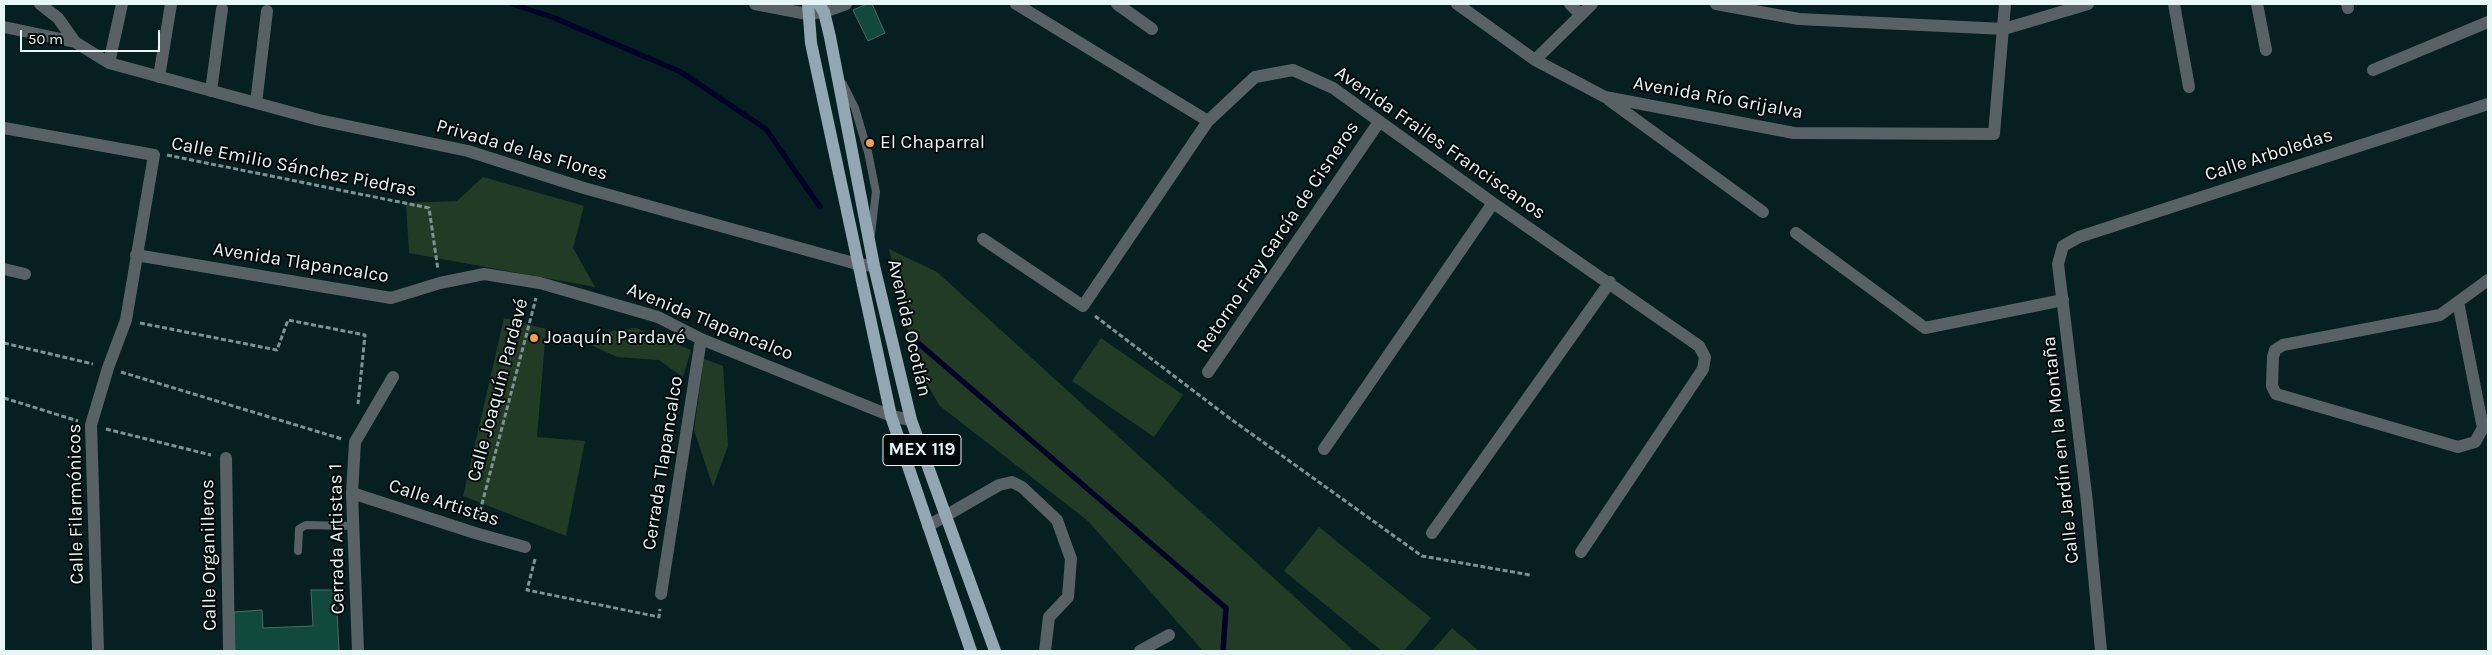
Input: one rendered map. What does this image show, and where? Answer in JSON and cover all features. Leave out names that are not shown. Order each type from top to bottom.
[{"type":"main road","name":"Avenida Ocotlán","points":[[821,8],[839,78],[874,266],[911,420],[995,651]]},
{"type":"main road","name":"Avenida Ocotlán","points":[[808,9],[811,43],[891,416],[971,651]]},
{"type":"street","points":[[40,4],[58,18],[75,42]]},
{"type":"street","points":[[109,64],[122,4]]},
{"type":"street","points":[[159,77],[171,4]]},
{"type":"street","points":[[755,4],[808,9],[846,4]]},
{"type":"street","points":[[1016,4],[1208,121]]},
{"type":"street","points":[[1117,4],[1152,29]]},
{"type":"street","name":"Avenida Río Grijalva","points":[[1457,4],[1535,60],[1605,97],[1794,133],[1994,134],[2004,29]]},
{"type":"street","points":[[1570,4],[1580,14]]},
{"type":"street","points":[[1535,60],[1592,4]]},
{"type":"street","points":[[1716,4],[1800,19],[2004,29],[2088,4]]},
{"type":"street","points":[[2004,29],[2005,4]]},
{"type":"street","points":[[2174,4],[2189,87]]},
{"type":"street","points":[[2257,4],[2266,50]]},
{"type":"street","points":[[211,91],[222,9]]},
{"type":"street","points":[[256,103],[267,11]]},
{"type":"street","points":[[2373,70],[2488,22]]},
{"type":"street","points":[[4,27],[75,42]]},
{"type":"street","name":"Privada de las Flores","points":[[75,42],[109,64],[320,120],[468,151],[584,188],[857,264],[874,266]]},
{"type":"street","name":"Avenida Frailes Franciscanos","points":[[1083,306],[1208,121],[1255,77],[1293,70],[1333,88],[1493,203],[1610,282],[1699,346],[1705,356],[1703,369],[1581,552]]},
{"type":"street","points":[[1605,97],[1762,212]]},
{"type":"street","name":"Calle Arboledas","points":[[2063,246],[2079,237],[2488,104]]},
{"type":"street","name":"Retorno Fray García de Cisneros","points":[[1208,372],[1379,122]]},
{"type":"street","points":[[4,128],[154,155]]},
{"type":"street","name":"Calle Filarmónicos","points":[[98,651],[91,425],[108,368],[126,320],[154,155]]},
{"type":"street","points":[[1324,448],[1493,203]]},
{"type":"street","points":[[1796,233],[1926,328],[2063,300]]},
{"type":"street","points":[[983,239],[1083,306]]},
{"type":"street","name":"Calle Jardín en la Montaña","points":[[2063,246],[2058,264],[2087,502],[2101,651]]},
{"type":"street","name":"Avenida Tlapancalco","points":[[136,255],[390,298],[440,283],[484,274],[540,283],[649,314],[701,338],[891,416],[911,420]]},
{"type":"street","points":[[4,269],[25,274]]},
{"type":"street","points":[[2458,302],[2483,428],[2475,442],[2458,447],[2276,394],[2272,386],[2273,357],[2275,350],[2283,345],[2440,315],[2488,280]]},
{"type":"street","points":[[1432,533],[1610,282]]},
{"type":"street","name":"Cerrada Tlapancalco","points":[[662,594],[701,338]]},
{"type":"street","name":"Cerrada Artistas 1","points":[[358,651],[352,493],[355,442],[393,377]]},
{"type":"street","name":"Calle Organilleros","points":[[226,458],[229,651]]},
{"type":"street","points":[[928,526],[999,485],[1012,482],[1022,487],[1057,520],[1071,559],[1070,578],[1068,597],[1049,617],[1045,651]]},
{"type":"street","name":"Calle Artistas","points":[[352,493],[475,533],[531,548]]},
{"type":"street","points":[[1140,651],[1169,635]]},
{"type":"lane","points":[[298,551],[299,529],[306,525],[353,526]]},
{"type":"path","name":"Calle Emilio Sánchez Piedras","points":[[154,155],[167,155],[428,208],[440,283]]},
{"type":"path","name":"Calle Joaquín Pardavé","points":[[475,533],[540,283]]},
{"type":"path","points":[[1083,306],[1228,417],[1422,556],[1530,575]]},
{"type":"path","points":[[126,320],[277,350],[288,320],[365,335],[358,413]]},
{"type":"path","points":[[4,343],[108,368],[355,442]]},
{"type":"path","points":[[4,398],[91,425],[226,458]]},
{"type":"path","points":[[531,548],[527,590],[659,617]]},
{"type":"green space","points":[[483,177],[584,206],[573,248],[595,287],[409,253],[406,203],[457,201]]},
{"type":"green space","points":[[889,249],[937,272],[1354,651],[1203,651],[1088,521],[940,406],[916,366]]},
{"type":"green space","points":[[504,318],[546,329],[537,437],[585,441],[566,536],[463,496]]},
{"type":"green space","points":[[636,328],[691,350],[683,377],[659,360],[617,357],[571,336]]},
{"type":"green space","points":[[1101,338],[1183,395],[1154,437],[1072,381]]},
{"type":"green space","points":[[704,359],[723,366],[728,446],[713,487],[694,430]]},
{"type":"green space","points":[[1319,527],[1431,618],[1404,651],[1382,651],[1284,571]]},
{"type":"green space","points":[[1452,628],[1479,651],[1432,651]]},
{"type":"building","points":[[867,4],[872,4],[885,33],[868,41],[853,10]]},
{"type":"building","points":[[311,590],[336,590],[339,651],[235,651],[234,612],[262,610],[263,628],[313,626]]},
{"type":"waterway","points":[[512,4],[552,17],[681,72],[766,129],[820,207]]},
{"type":"waterway","points":[[917,342],[1226,608],[1223,651]]},
{"type":"place","name":"El Chaparral","points":[[870,143]]},
{"type":"place","name":"Joaquín Pardavé","points":[[534,338]]}]
